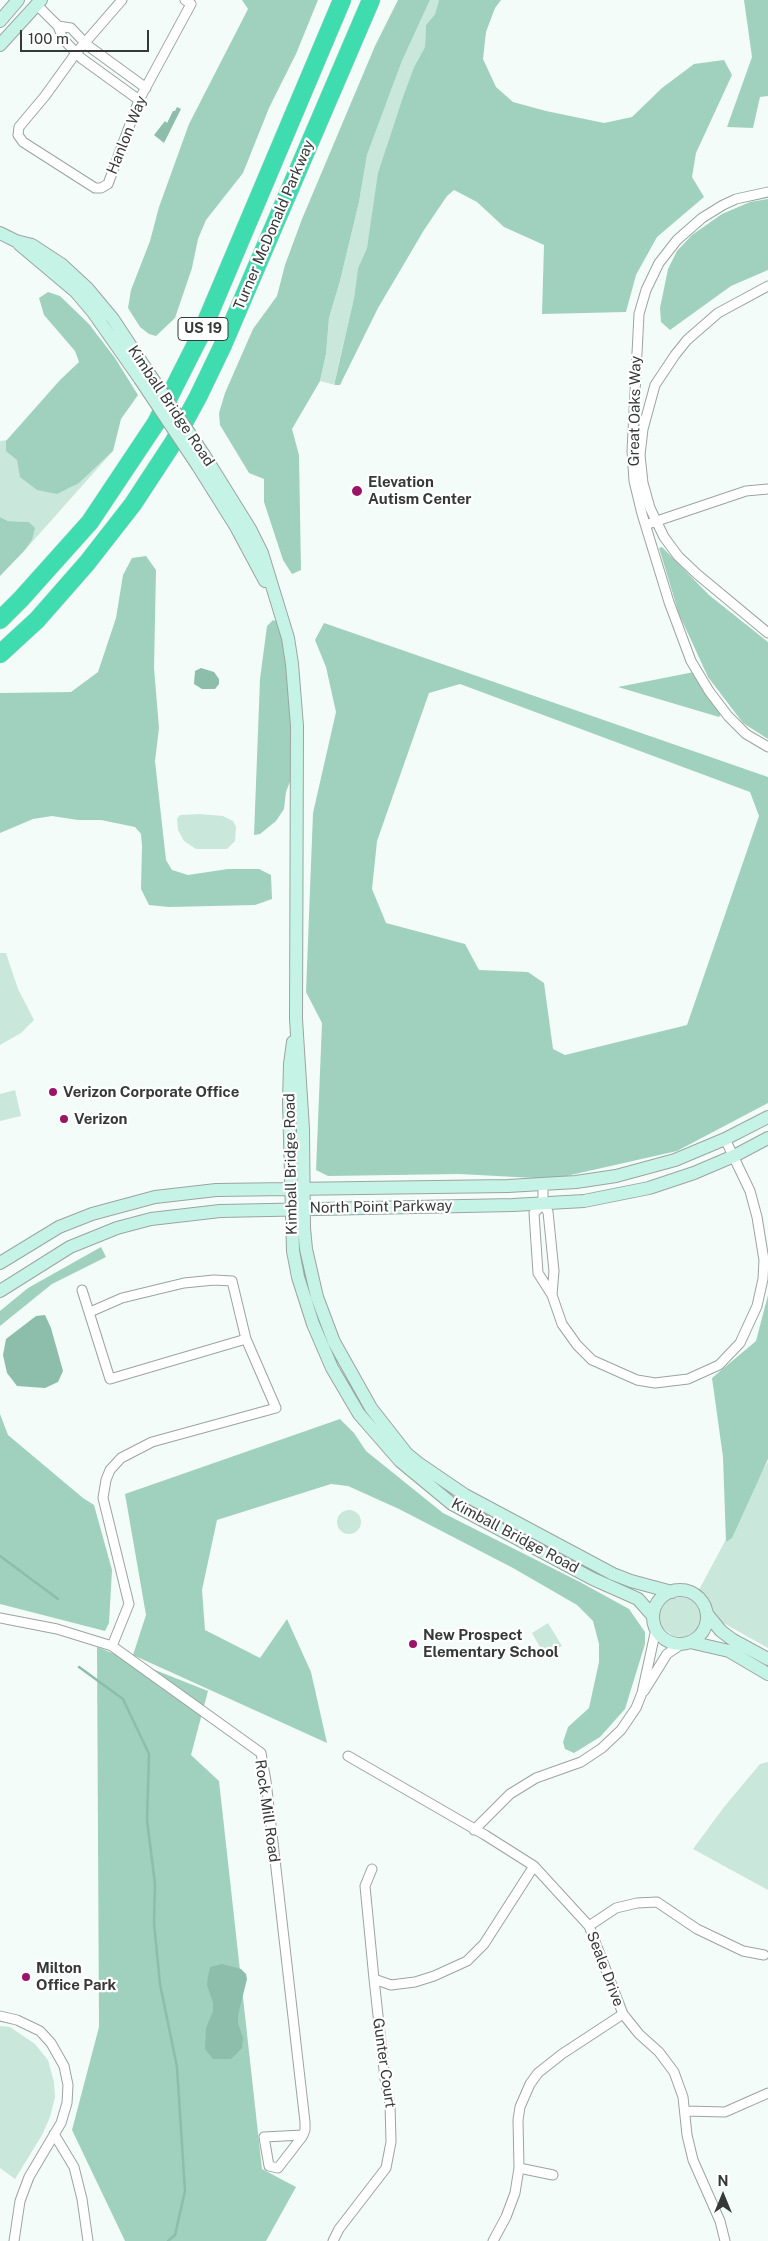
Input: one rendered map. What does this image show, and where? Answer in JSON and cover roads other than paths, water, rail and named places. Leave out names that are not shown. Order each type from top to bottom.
[{"type":"highway","name":"Turner McDonald Parkway","points":[[0,620],[21,600],[90,522],[156,423],[204,327],[342,0]]},
{"type":"highway","name":"Turner McDonald Parkway","points":[[0,654],[37,620],[87,563],[133,504],[173,443],[223,345],[371,0]]},
{"type":"street","points":[[0,21],[18,0]]},
{"type":"street","name":"Hanlon Way","points":[[122,0],[76,53],[45,96],[19,127],[18,135],[24,142],[94,188],[101,188],[108,184],[139,100],[191,4],[185,0]]},
{"type":"street","points":[[0,45],[36,2],[58,26],[62,39],[76,53],[139,100]]},
{"type":"street","points":[[58,26],[71,28],[86,43],[146,88]]},
{"type":"street","name":"Great Oaks Way","points":[[768,192],[736,199],[702,218],[671,247],[659,263],[646,290],[639,314],[632,451],[634,481],[645,524],[691,661],[709,691],[728,716],[746,734],[768,747]]},
{"type":"street","name":"Kimball Bridge Road","points":[[0,233],[16,241],[76,292],[143,374],[204,454],[250,529],[262,553],[279,610],[292,664],[297,726],[296,1019],[290,1064],[297,1188],[293,1251],[313,1324],[338,1379],[359,1414],[387,1447],[452,1504],[593,1578],[638,1599],[653,1616]]},
{"type":"street","name":"Great Oaks Way","points":[[768,286],[729,306],[708,321],[687,340],[675,355],[656,385],[643,429],[640,455],[643,483],[656,522],[664,537],[688,566],[768,633]]},
{"type":"street","name":"Kimball Bridge Road","points":[[143,374],[235,525],[279,610]]},
{"type":"street","points":[[645,524],[656,522],[746,491],[768,489]]},
{"type":"street","name":"North Point Parkway","points":[[0,1263],[59,1228],[92,1214],[155,1197],[198,1191],[543,1185],[597,1180],[635,1172],[697,1152],[768,1117]]},
{"type":"street","name":"North Point Parkway","points":[[0,1291],[67,1248],[117,1228],[166,1217],[220,1211],[543,1204],[606,1197],[649,1188],[694,1173],[734,1156],[768,1138]]},
{"type":"street","points":[[543,1204],[534,1212],[538,1272],[552,1296],[562,1324],[577,1346],[592,1360],[622,1375],[637,1380],[671,1382],[688,1379],[719,1365],[740,1343],[757,1306],[763,1279],[764,1260],[757,1217],[750,1191],[725,1139]]},
{"type":"street","points":[[543,1185],[543,1204],[548,1212],[554,1271],[552,1296]]},
{"type":"street","name":"Kimball Bridge Road","points":[[297,1209],[317,1297],[334,1342],[371,1408],[407,1454],[465,1495],[614,1574],[631,1581],[672,1592]]},
{"type":"street","points":[[59,1228],[67,1248]]},
{"type":"street","points":[[90,1312],[122,1298],[184,1282],[232,1281],[246,1339],[276,1408],[152,1442],[122,1458],[110,1470],[103,1498],[129,1604],[112,1646]]},
{"type":"street","points":[[82,1290],[110,1379],[246,1339]]},
{"type":"street","points":[[642,1693],[656,1629],[653,1616],[655,1607],[660,1600],[672,1592],[684,1590],[693,1593],[702,1601],[707,1614],[721,1631],[733,1640],[768,1659]]},
{"type":"street","points":[[348,1756],[474,1830],[510,1794],[536,1778],[581,1762],[602,1748],[629,1720],[642,1693],[667,1654],[704,1631],[707,1614]]},
{"type":"street","name":"Rock Mill Road","points":[[0,1618],[57,1629],[112,1646],[261,1753],[266,1781],[305,2114],[303,2135]]},
{"type":"street","points":[[656,1629],[665,1639],[729,1651],[768,1674]]},
{"type":"street","name":"Seale Drive","points":[[474,1830],[534,1866],[589,1926],[623,2014],[638,2034],[668,2062],[679,2084],[693,2160],[720,2221],[725,2241]]},
{"type":"street","points":[[374,1979],[391,1985],[415,1982],[434,1976],[467,1961],[484,1944],[534,1866]]},
{"type":"street","name":"Gunter Court","points":[[333,2241],[386,2168],[390,2156],[392,2117],[374,1979],[365,1886],[372,1869]]},
{"type":"street","points":[[589,1926],[616,1908],[637,1903],[658,1902],[697,1929],[743,1951],[764,1955]]},
{"type":"street","points":[[493,2241],[511,2205],[519,2168],[518,2120],[520,2107],[530,2084],[538,2074],[562,2054],[623,2014]]},
{"type":"street","points":[[0,2016],[17,2020],[40,2031],[51,2043],[64,2066],[68,2085],[67,2103],[61,2123],[29,2177],[20,2201],[14,2241]]},
{"type":"street","points":[[685,2112],[725,2112],[768,2093]]},
{"type":"street","points":[[54,2134],[74,2167],[82,2199],[88,2241]]},
{"type":"street","points":[[303,2135],[278,2168],[269,2166],[264,2137],[303,2135]]},
{"type":"street","points":[[519,2168],[553,2175]]},
{"type":"waterway","points":[[0,1556],[58,1599]]},
{"type":"waterway","points":[[79,1667],[123,1699],[149,1754],[147,1820],[155,1884],[154,1923],[160,1984],[177,2067],[185,2191],[175,2235],[168,2241]]},
{"type":"place","name":"Elevation Autism Center","points":[[357,491]]},
{"type":"place","name":"Verizon Corporate Office","points":[[53,1092]]},
{"type":"place","name":"Verizon","points":[[64,1119]]},
{"type":"place","name":"New Prospect Elementary School","points":[[413,1644]]},
{"type":"place","name":"Milton Office Park","points":[[26,1977]]}]
